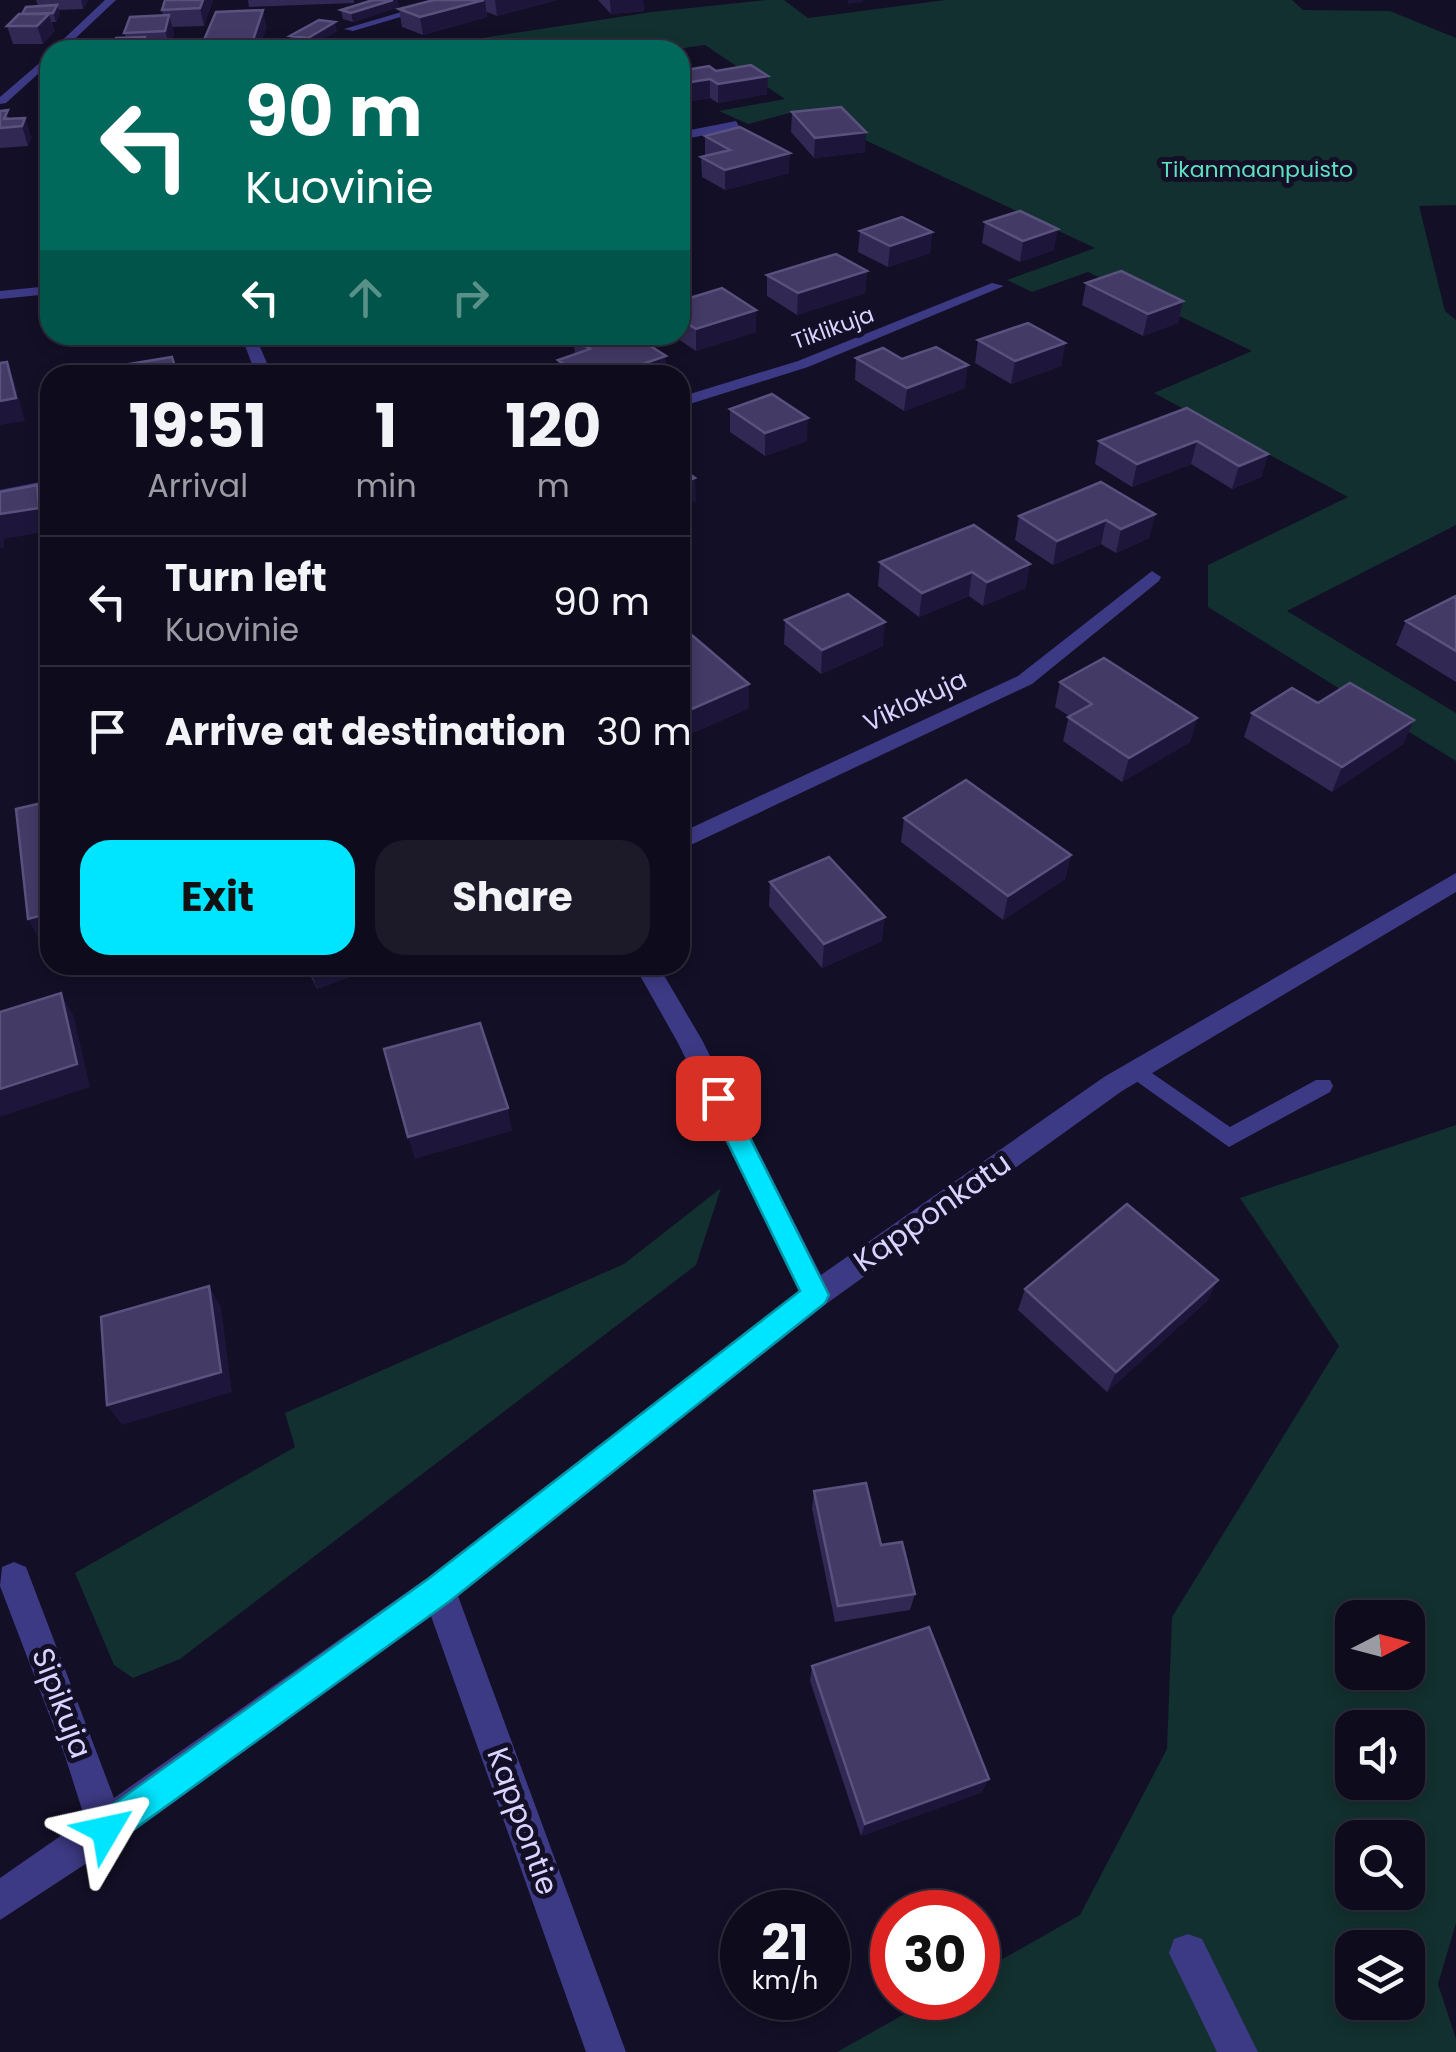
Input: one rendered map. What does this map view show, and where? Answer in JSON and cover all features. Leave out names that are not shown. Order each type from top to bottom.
[{"type":"street","points":[[69,40],[111,0]]},
{"type":"street","points":[[416,0],[436,5]]},
{"type":"street","points":[[349,29],[453,0]]},
{"type":"street","points":[[2,101],[40,66]]},
{"type":"street","points":[[690,134],[736,126]]},
{"type":"street","name":"Tiklikuja","points":[[690,399],[820,358],[997,286]]},
{"type":"street","points":[[0,294],[40,291]]},
{"type":"street","points":[[0,495],[40,487]]},
{"type":"street","name":"Viklokuja","points":[[690,837],[1025,680],[1074,646],[1091,625],[1152,578]]},
{"type":"street","name":"Kapponkatu","points":[[0,1901],[106,1830],[439,1590],[816,1295],[1136,1070],[1456,882]]},
{"type":"street","points":[[652,975],[716,1092],[816,1295]]},
{"type":"street","name":"Sipikuja","points":[[14,1579],[83,1756],[106,1830]]},
{"type":"street","name":"Kappontie","points":[[439,1590],[606,2052]]},
{"type":"street","points":[[1188,1953],[1238,2052]]},
{"type":"lane","points":[[1136,1070],[1230,1138],[1323,1086]]},
{"type":"green space","name":"Tikanmaanpuisto","points":[[766,0],[784,0],[808,18],[945,0],[1292,0],[1303,10],[1390,11],[1456,38],[1456,205],[1419,206],[1445,311],[1456,320],[1456,525],[1287,611],[1456,713],[1456,761],[1208,607],[1208,565],[1348,497],[1154,393],[1252,351],[1088,272],[1032,292],[1007,280],[1095,248],[801,110],[748,124],[719,111],[785,99],[705,45],[690,47],[690,40],[469,40],[652,12]]},
{"type":"green space","points":[[1456,1125],[1456,1923],[1438,1984],[1456,2039],[1456,2052],[837,2052],[894,2020],[1000,2020],[1000,1960],[1080,1915],[1167,1749],[1172,1617],[1339,1346],[1240,1198]]},
{"type":"green space","points":[[721,1188],[696,1265],[180,1659],[133,1678],[114,1665],[75,1573],[295,1447],[285,1413],[624,1264]]},
{"type":"building","points":[[165,0],[203,0],[200,8],[162,10]]},
{"type":"building","points":[[373,0],[393,0],[351,13],[341,10]]},
{"type":"building","points":[[434,0],[484,0],[420,17],[399,9]]},
{"type":"building","points":[[57,5],[53,13],[22,14],[26,7]]},
{"type":"building","points":[[263,10],[253,40],[204,40],[216,12]]},
{"type":"building","points":[[19,14],[49,14],[37,26],[7,26]]},
{"type":"building","points":[[169,15],[165,31],[124,33],[130,17]]},
{"type":"building","points":[[319,20],[335,22],[308,38],[290,36]]},
{"type":"building","points":[[145,37],[144,40],[116,38]]},
{"type":"building","points":[[751,65],[768,76],[718,84],[710,79],[690,82],[690,69],[709,66],[716,71]]},
{"type":"building","points":[[841,107],[866,132],[815,138],[792,112]]},
{"type":"building","points":[[8,110],[4,119],[25,118],[22,126],[0,128],[0,111]]},
{"type":"building","points":[[740,127],[790,153],[725,170],[701,157],[730,150],[705,136]]},
{"type":"building","points":[[1020,211],[1058,229],[1023,241],[985,222]]},
{"type":"building","points":[[902,217],[932,232],[890,246],[860,231]]},
{"type":"building","points":[[836,254],[867,271],[798,293],[767,275]]},
{"type":"building","points":[[1121,271],[1183,301],[1148,314],[1086,283]]},
{"type":"building","points":[[722,288],[756,310],[696,329],[690,325],[690,298]]},
{"type":"building","points":[[1028,323],[1065,343],[1015,361],[978,340]]},
{"type":"building","points":[[584,345],[649,345],[666,356],[640,365],[565,365],[558,360],[590,349]]},
{"type":"building","points":[[936,347],[968,365],[907,388],[856,358],[883,348],[902,359]]},
{"type":"building","points":[[172,357],[174,365],[123,365]]},
{"type":"building","points":[[7,362],[16,398],[0,401],[0,363]]},
{"type":"building","points":[[772,394],[808,418],[765,433],[730,409]]},
{"type":"building","points":[[1187,408],[1268,454],[1239,466],[1197,441],[1137,464],[1099,441]]},
{"type":"building","points":[[1101,482],[1155,514],[1121,529],[1106,520],[1057,541],[1019,516]]},
{"type":"building","points":[[37,485],[39,508],[0,514],[0,492]]},
{"type":"building","points":[[974,525],[1030,564],[987,582],[972,572],[922,593],[880,562]]},
{"type":"building","points":[[848,594],[885,622],[822,650],[785,620]]},
{"type":"building","points":[[1456,596],[1456,651],[1406,621]]},
{"type":"building","points":[[690,634],[749,684],[690,710]]},
{"type":"building","points":[[1104,658],[1197,718],[1129,758],[1068,717],[1092,704],[1060,682]]},
{"type":"building","points":[[1350,683],[1414,720],[1342,767],[1252,713],[1292,688],[1318,703]]},
{"type":"building","points":[[966,780],[1071,855],[1008,896],[904,818]]},
{"type":"building","points":[[40,803],[40,916],[28,919],[16,809]]},
{"type":"building","points":[[829,857],[885,917],[824,944],[770,882]]},
{"type":"building","points":[[61,993],[77,1064],[0,1089],[0,1012]]},
{"type":"building","points":[[480,1023],[508,1108],[408,1137],[384,1049]]},
{"type":"building","points":[[1127,1204],[1218,1280],[1116,1372],[1025,1289]]},
{"type":"building","points":[[209,1286],[221,1372],[107,1405],[101,1317]]},
{"type":"building","points":[[866,1483],[881,1545],[902,1542],[915,1594],[838,1606],[814,1491]]},
{"type":"building","points":[[929,1627],[989,1779],[865,1824],[812,1666]]},
{"type":"route","points":[[106,1830],[439,1590],[816,1295],[718,1098]]}]
